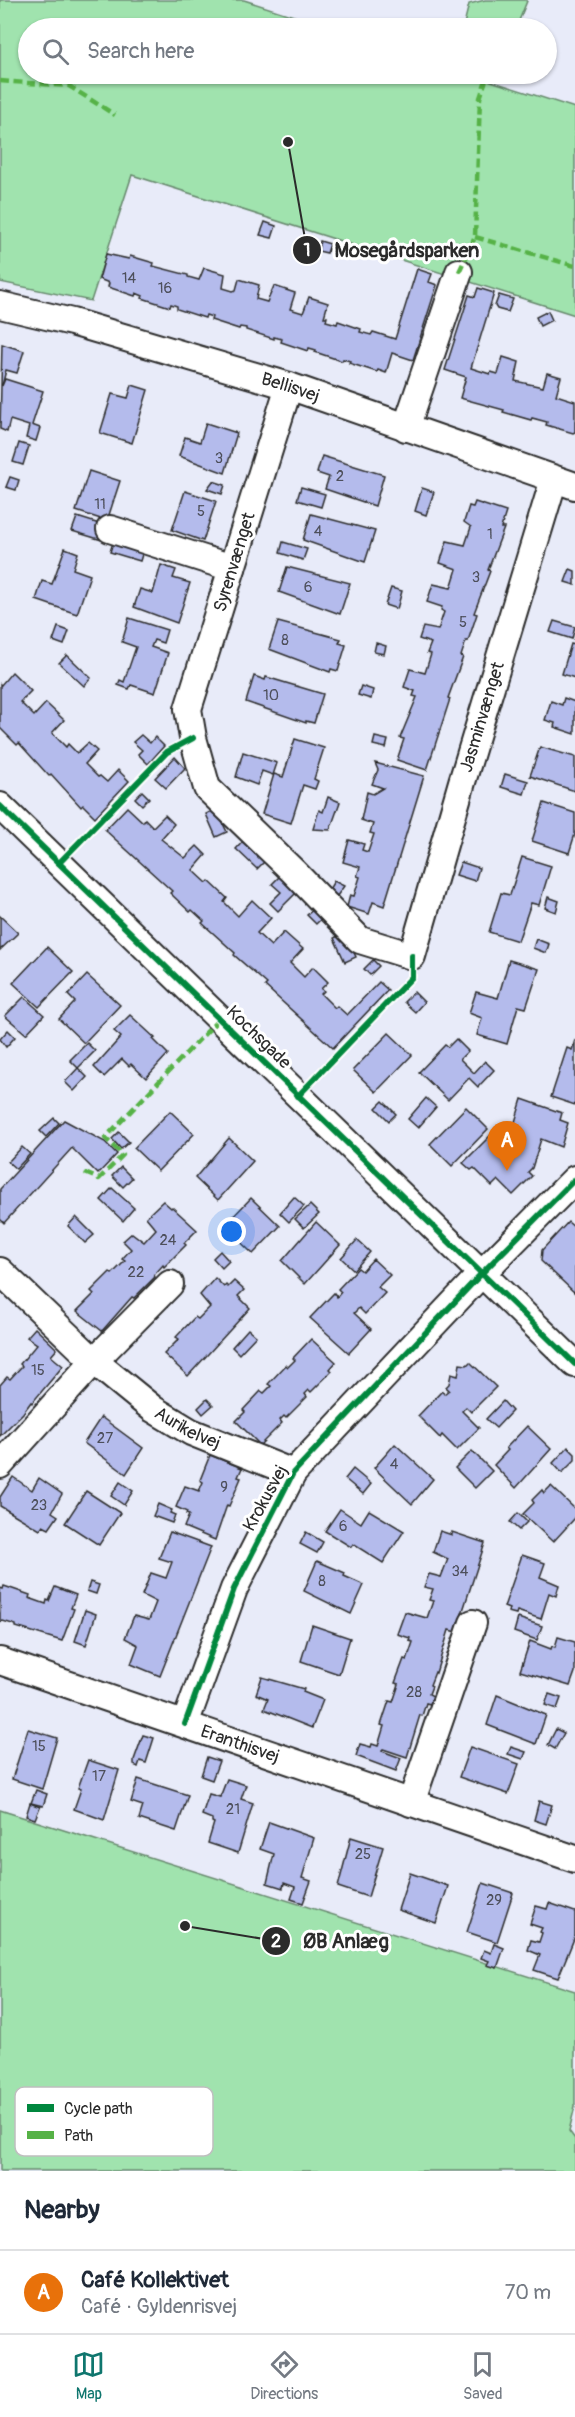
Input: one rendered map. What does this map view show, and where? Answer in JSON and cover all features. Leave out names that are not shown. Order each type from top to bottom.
[{"type":"street","points":[[406,428],[459,272]]},
{"type":"street","name":"Bellisvej","points":[[0,305],[72,322],[289,386],[565,482]]},
{"type":"street","name":"Syrenvænget","points":[[289,386],[188,709],[193,738],[207,788],[360,940],[411,956]]},
{"type":"street","name":"Jasminvænget","points":[[411,956],[462,782],[565,482]]},
{"type":"street","points":[[110,530],[232,568]]},
{"type":"street","name":"Kochsgade","points":[[0,806],[575,1364]]},
{"type":"street","name":"Krokusvej","points":[[185,1724],[234,1589],[293,1473],[482,1273],[575,1179]]},
{"type":"street","name":"Aurikelvej","points":[[0,1271],[94,1362],[153,1409],[191,1432],[293,1473]]},
{"type":"street","points":[[0,1465],[94,1362],[170,1284]]},
{"type":"street","points":[[411,1803],[473,1623]]},
{"type":"street","name":"Eranthisvej","points":[[0,1661],[575,1859]]},
{"type":"green space","points":[[0,0],[244,0],[300,18],[18,18],[18,84],[500,84],[575,108],[575,315],[132,175],[91,301],[0,282]]},
{"type":"green space","points":[[485,0],[527,1],[520,18],[466,18],[469,4]]},
{"type":"green space","points":[[0,1810],[575,1991],[575,2106],[569,2131],[575,2139],[575,2171],[0,2171]]},
{"type":"building","points":[[265,222],[276,226],[272,238],[260,235]]},
{"type":"building","points":[[320,241],[330,244],[327,253],[318,251]]},
{"type":"building","points":[[106,254],[129,259],[130,256],[154,263],[153,266],[199,280],[204,268],[225,274],[223,288],[236,290],[239,279],[259,285],[256,299],[267,302],[274,286],[295,293],[290,309],[303,313],[309,297],[328,303],[324,317],[327,317],[326,321],[337,324],[338,321],[361,329],[360,332],[371,335],[373,332],[395,339],[417,269],[432,274],[429,282],[437,285],[413,360],[392,353],[386,373],[349,363],[350,361],[343,359],[342,361],[309,348],[308,351],[281,342],[282,339],[274,337],[274,339],[246,330],[246,328],[240,327],[239,329],[211,320],[212,317],[206,315],[205,318],[177,309],[177,306],[171,304],[170,307],[142,298],[143,296],[136,293],[135,296],[108,287],[109,283],[99,279]]},
{"type":"building","points":[[478,288],[494,293],[471,368],[498,374],[503,357],[519,362],[515,381],[543,387],[547,373],[561,377],[556,395],[575,401],[575,432],[460,398],[466,377],[445,370],[469,295],[475,297]]},
{"type":"building","points":[[499,295],[513,299],[508,312],[497,309],[495,306]]},
{"type":"building","points":[[548,311],[552,320],[540,326],[536,317]]},
{"type":"building","points":[[2,344],[24,351],[17,373],[6,370],[2,386],[5,379],[43,391],[32,425],[40,428],[36,441],[26,438],[29,426],[10,420],[7,432],[0,429]]},
{"type":"building","points":[[132,385],[148,390],[132,443],[100,433],[112,394],[128,398]]},
{"type":"building","points":[[206,423],[237,433],[225,473],[179,456],[185,437],[200,442]]},
{"type":"building","points":[[19,443],[29,446],[23,465],[13,462]]},
{"type":"building","points":[[322,456],[384,475],[375,506],[325,489],[329,477],[317,473]]},
{"type":"building","points":[[89,471],[120,481],[107,521],[76,511]]},
{"type":"building","points":[[10,477],[19,480],[16,490],[6,487]]},
{"type":"building","points":[[213,481],[225,485],[222,494],[207,489]]},
{"type":"building","points":[[301,487],[325,494],[321,507],[297,500]]},
{"type":"building","points":[[422,488],[434,492],[426,515],[415,511]]},
{"type":"building","points":[[185,491],[216,501],[203,541],[172,530]]},
{"type":"building","points":[[475,502],[506,512],[501,528],[504,528],[474,613],[477,614],[461,656],[463,657],[448,698],[450,699],[427,770],[397,760],[404,739],[400,738],[417,697],[413,696],[415,691],[404,687],[410,669],[425,673],[431,654],[427,653],[431,643],[419,639],[423,627],[438,630],[444,612],[441,610],[442,607],[427,602],[433,584],[451,588],[457,569],[440,563],[447,541],[465,545],[471,527],[464,522],[469,506],[473,507]]},
{"type":"building","points":[[311,514],[375,531],[365,562],[303,540]]},
{"type":"building","points":[[77,517],[109,527],[105,541],[72,531]]},
{"type":"building","points":[[114,539],[144,548],[140,561],[110,552]]},
{"type":"building","points":[[283,542],[307,549],[303,560],[280,553]]},
{"type":"building","points":[[65,548],[78,553],[73,569],[90,575],[77,614],[36,600],[42,581],[52,584]]},
{"type":"building","points":[[161,565],[176,570],[173,578],[190,583],[177,623],[134,607],[140,589],[153,593]]},
{"type":"building","points":[[287,567],[350,583],[340,614],[279,592]]},
{"type":"building","points":[[570,569],[575,571],[575,585],[565,582]]},
{"type":"building","points":[[391,588],[402,591],[397,609],[385,605]]},
{"type":"building","points":[[129,618],[167,630],[163,643],[154,640],[151,647],[168,653],[155,693],[131,685],[129,689],[118,685],[120,680],[124,682],[136,647],[122,642]]},
{"type":"building","points":[[554,621],[575,627],[572,639],[550,632]]},
{"type":"building","points":[[278,622],[341,639],[339,643],[346,645],[338,671],[331,669],[330,672],[269,649]]},
{"type":"building","points":[[58,627],[69,631],[64,645],[53,641]]},
{"type":"building","points":[[376,643],[386,646],[384,654],[374,652]]},
{"type":"building","points":[[571,644],[575,645],[575,678],[562,674]]},
{"type":"building","points":[[67,655],[91,678],[84,686],[59,663]]},
{"type":"building","points":[[12,672],[31,691],[20,702],[34,716],[46,703],[64,720],[52,733],[66,747],[68,744],[77,753],[88,743],[97,751],[85,764],[98,777],[100,776],[107,782],[118,770],[129,781],[95,817],[83,805],[81,807],[51,774],[49,776],[19,743],[17,745],[0,728],[0,684]]},
{"type":"building","points":[[254,676],[265,680],[266,677],[323,694],[314,723],[306,721],[306,723],[246,702]]},
{"type":"building","points":[[361,686],[373,690],[371,699],[358,695]]},
{"type":"building","points":[[564,698],[575,702],[575,734],[554,727],[555,723],[545,720],[551,701],[562,705]]},
{"type":"building","points":[[141,735],[150,743],[155,737],[164,746],[148,764],[138,754],[142,750],[133,742]]},
{"type":"building","points":[[375,737],[388,740],[386,748],[373,745]]},
{"type":"building","points":[[295,739],[324,748],[314,779],[318,781],[315,789],[303,785],[291,823],[262,814],[274,774],[283,777]]},
{"type":"building","points":[[540,747],[575,757],[575,791],[530,776]]},
{"type":"building","points":[[243,752],[277,763],[273,775],[262,771],[257,785],[236,777]]},
{"type":"building","points":[[175,757],[185,768],[166,788],[155,778]]},
{"type":"building","points":[[375,763],[424,776],[384,906],[373,902],[369,914],[347,907],[350,895],[354,896],[360,877],[357,876],[360,867],[343,862],[349,840],[364,844],[362,850],[368,852],[374,834],[370,833],[373,824],[361,820],[367,792],[373,794],[383,788],[372,784],[378,770]]},
{"type":"building","points":[[505,774],[528,781],[524,794],[501,787]]},
{"type":"building","points":[[142,791],[149,798],[142,805],[135,798]]},
{"type":"building","points":[[328,797],[340,802],[330,830],[313,829],[319,810],[323,812]]},
{"type":"building","points":[[544,803],[575,813],[575,834],[569,853],[532,841]]},
{"type":"building","points":[[127,807],[143,822],[145,819],[153,827],[165,815],[174,824],[161,839],[185,858],[197,846],[206,855],[193,870],[227,898],[224,902],[238,916],[252,900],[271,918],[257,933],[271,946],[284,932],[303,949],[290,963],[304,977],[313,967],[328,982],[321,989],[324,991],[321,994],[335,1008],[337,1006],[347,1015],[379,982],[388,990],[333,1048],[265,986],[267,984],[202,923],[204,921],[192,910],[190,912],[170,893],[172,891],[105,830]]},
{"type":"building","points":[[216,809],[227,832],[216,837],[206,814]]},
{"type":"building","points":[[247,837],[268,858],[257,869],[236,849]]},
{"type":"building","points":[[522,857],[551,866],[539,905],[531,903],[518,941],[489,932],[501,893],[510,895]]},
{"type":"building","points":[[461,862],[479,868],[475,881],[456,875]]},
{"type":"building","points":[[283,873],[300,889],[278,911],[270,903],[281,892],[272,884]]},
{"type":"building","points":[[334,881],[344,886],[337,896],[328,891]]},
{"type":"building","points":[[548,897],[559,901],[556,912],[545,908]]},
{"type":"building","points":[[317,906],[325,915],[316,924],[307,915]]},
{"type":"building","points":[[0,916],[18,933],[0,950]]},
{"type":"building","points":[[345,933],[356,957],[345,962],[334,938]]},
{"type":"building","points":[[536,939],[549,944],[546,953],[533,948]]},
{"type":"building","points":[[47,947],[73,972],[39,1007],[13,983]]},
{"type":"building","points":[[373,960],[379,966],[370,975],[364,969]]},
{"type":"building","points":[[509,960],[539,969],[526,1008],[518,1006],[507,1044],[477,1035],[482,1018],[469,1013],[476,992],[498,998]]},
{"type":"building","points":[[87,975],[120,1005],[84,1043],[59,1019],[75,1002],[68,995]]},
{"type":"building","points":[[414,992],[424,1002],[415,1012],[404,1002]]},
{"type":"building","points":[[24,997],[44,1015],[26,1034],[5,1016]]},
{"type":"building","points":[[130,1015],[155,1038],[153,1039],[168,1054],[146,1078],[122,1059],[104,1077],[94,1067],[121,1037],[114,1031]]},
{"type":"building","points":[[8,1030],[15,1037],[6,1047],[0,1039]]},
{"type":"building","points":[[389,1033],[412,1055],[376,1092],[353,1070]]},
{"type":"building","points":[[456,1039],[468,1051],[460,1059],[474,1073],[485,1061],[494,1070],[478,1087],[469,1078],[448,1100],[419,1072],[445,1045],[448,1047]]},
{"type":"building","points":[[575,1040],[575,1105],[551,1097],[567,1048],[572,1050]]},
{"type":"building","points":[[87,1043],[95,1051],[78,1068],[70,1060]]},
{"type":"building","points":[[78,1068],[87,1077],[74,1091],[65,1082]]},
{"type":"building","points":[[426,1098],[436,1107],[418,1128],[408,1119]]},
{"type":"building","points":[[522,1099],[562,1113],[560,1120],[568,1123],[561,1147],[541,1139],[532,1168],[528,1172],[532,1176],[513,1195],[498,1180],[492,1186],[474,1168],[471,1170],[463,1163],[496,1130],[509,1142]]},
{"type":"building","points":[[383,1101],[396,1114],[389,1121],[376,1108]]},
{"type":"building","points":[[466,1107],[488,1129],[452,1166],[430,1144]]},
{"type":"building","points":[[170,1111],[194,1134],[158,1171],[134,1148]]},
{"type":"building","points":[[54,1118],[59,1123],[46,1137],[40,1131]]},
{"type":"building","points":[[64,1120],[105,1142],[117,1154],[98,1174],[72,1148],[4,1223],[0,1219],[0,1189]]},
{"type":"building","points":[[119,1132],[129,1142],[121,1149],[112,1139]]},
{"type":"building","points":[[229,1138],[253,1161],[218,1200],[195,1178]]},
{"type":"building","points":[[22,1147],[30,1154],[16,1169],[8,1162]]},
{"type":"building","points":[[121,1167],[132,1178],[123,1187],[112,1176]]},
{"type":"building","points":[[112,1188],[134,1208],[123,1221],[101,1200]]},
{"type":"building","points":[[294,1197],[304,1206],[289,1222],[280,1213]]},
{"type":"building","points":[[251,1198],[280,1226],[253,1254],[224,1226]]},
{"type":"building","points":[[163,1201],[197,1230],[184,1243],[186,1245],[164,1267],[163,1265],[154,1275],[155,1277],[134,1298],[132,1297],[102,1331],[77,1311],[94,1294],[91,1291],[125,1261],[122,1259],[131,1249],[123,1241],[132,1233],[144,1242],[156,1229],[146,1217]]},
{"type":"building","points":[[310,1205],[319,1214],[304,1228],[295,1219]]},
{"type":"building","points":[[76,1217],[94,1235],[85,1243],[68,1226]]},
{"type":"building","points":[[316,1222],[340,1245],[305,1284],[282,1261]]},
{"type":"building","points":[[568,1222],[575,1228],[575,1293],[541,1261],[542,1250]]},
{"type":"building","points":[[357,1240],[370,1252],[354,1270],[341,1258]]},
{"type":"building","points":[[220,1251],[229,1261],[222,1268],[213,1258]]},
{"type":"building","points":[[373,1259],[390,1275],[378,1287],[385,1293],[365,1314],[359,1308],[354,1313],[371,1329],[349,1353],[310,1318],[334,1293],[337,1297],[341,1292],[338,1289],[358,1268],[362,1271]]},
{"type":"building","points":[[215,1278],[224,1287],[226,1285],[228,1287],[234,1281],[244,1290],[238,1296],[250,1308],[188,1376],[164,1354],[179,1339],[176,1337],[195,1317],[198,1319],[210,1307],[200,1295]]},
{"type":"building","points":[[35,1328],[57,1349],[51,1356],[63,1366],[0,1436],[0,1385],[7,1377],[10,1379],[22,1366],[20,1364],[37,1344],[27,1337]]},
{"type":"building","points":[[248,1329],[256,1336],[239,1354],[232,1347]]},
{"type":"building","points":[[311,1339],[336,1362],[330,1369],[332,1371],[311,1392],[309,1390],[305,1394],[307,1397],[286,1418],[284,1416],[280,1420],[282,1423],[260,1445],[236,1421],[261,1391],[264,1393],[271,1386],[268,1384],[286,1365],[288,1367],[295,1360],[293,1358]]},
{"type":"building","points":[[470,1362],[496,1387],[471,1412],[466,1407],[462,1411],[479,1428],[457,1450],[442,1435],[440,1438],[418,1416],[442,1391],[444,1394],[449,1390],[446,1387],[451,1374],[458,1376],[460,1364],[467,1365]]},
{"type":"building","points":[[207,1399],[213,1405],[203,1414],[198,1408]]},
{"type":"building","points":[[503,1401],[512,1411],[496,1428],[486,1419]]},
{"type":"building","points":[[101,1417],[143,1448],[126,1474],[84,1443]]},
{"type":"building","points":[[527,1426],[551,1449],[516,1488],[494,1465],[508,1450],[506,1448]]},
{"type":"building","points":[[395,1444],[433,1479],[412,1504],[374,1468]]},
{"type":"building","points":[[568,1447],[575,1454],[575,1460],[562,1473],[553,1463]]},
{"type":"building","points":[[472,1451],[492,1471],[475,1488],[455,1468]]},
{"type":"building","points":[[210,1455],[242,1468],[238,1477],[241,1478],[229,1506],[227,1505],[215,1540],[184,1527],[189,1515],[176,1507],[185,1486],[199,1491],[203,1482],[200,1480]]},
{"type":"building","points":[[353,1469],[371,1484],[363,1494],[345,1479]]},
{"type":"building","points":[[13,1477],[32,1490],[39,1478],[62,1494],[52,1512],[58,1516],[49,1529],[43,1526],[40,1530],[0,1506],[0,1497]]},
{"type":"building","points":[[120,1482],[133,1491],[124,1505],[111,1496]]},
{"type":"building","points":[[551,1486],[575,1509],[575,1518],[553,1542],[523,1514],[542,1490],[544,1493]]},
{"type":"building","points":[[86,1491],[120,1513],[99,1545],[65,1523]]},
{"type":"building","points":[[158,1504],[172,1510],[170,1513],[175,1515],[172,1523],[153,1516]]},
{"type":"building","points":[[340,1509],[361,1523],[369,1510],[404,1531],[383,1563],[353,1544],[351,1547],[325,1531]]},
{"type":"building","points":[[518,1513],[527,1522],[519,1530],[510,1522]]},
{"type":"building","points":[[440,1531],[452,1535],[452,1532],[485,1543],[456,1632],[449,1630],[430,1685],[432,1686],[429,1694],[433,1696],[430,1704],[426,1703],[422,1716],[420,1715],[407,1757],[383,1749],[382,1751],[401,1758],[396,1771],[356,1756],[360,1744],[378,1746],[384,1726],[381,1725],[389,1701],[393,1702],[399,1684],[395,1683],[413,1642],[409,1641],[410,1638],[397,1634],[405,1612],[427,1618],[433,1601],[429,1600],[433,1589],[424,1587],[429,1574],[441,1577],[448,1559],[433,1552]]},
{"type":"building","points":[[170,1532],[211,1547],[160,1676],[131,1664],[138,1645],[125,1638],[134,1616],[149,1620],[156,1602],[142,1595],[151,1573],[166,1578],[172,1562],[159,1558]]},
{"type":"building","points":[[306,1532],[323,1542],[317,1553],[300,1544]]},
{"type":"building","points":[[522,1555],[545,1563],[540,1577],[559,1585],[556,1596],[549,1593],[541,1619],[517,1611],[516,1614],[508,1612],[509,1609],[504,1607]]},
{"type":"building","points":[[317,1561],[345,1573],[344,1576],[364,1585],[351,1614],[304,1591]]},
{"type":"building","points":[[90,1582],[99,1585],[96,1594],[87,1591]]},
{"type":"building","points":[[4,1586],[30,1595],[29,1598],[46,1604],[55,1587],[76,1595],[71,1608],[74,1609],[62,1641],[3,1621],[0,1622],[0,1588],[3,1589]]},
{"type":"building","points":[[85,1610],[96,1614],[86,1645],[75,1641]]},
{"type":"building","points":[[518,1618],[542,1626],[537,1640],[514,1632]]},
{"type":"building","points":[[312,1625],[350,1638],[339,1674],[301,1661]]},
{"type":"building","points":[[558,1637],[575,1642],[575,1672],[570,1686],[520,1671],[530,1641],[551,1649],[552,1646],[555,1647]]},
{"type":"building","points":[[262,1677],[304,1689],[303,1692],[323,1700],[312,1728],[264,1709],[268,1699],[256,1694]]},
{"type":"building","points":[[549,1694],[561,1698],[557,1709],[545,1705]]},
{"type":"building","points":[[497,1695],[546,1715],[536,1744],[487,1725]]},
{"type":"building","points":[[28,1729],[57,1738],[42,1789],[12,1779]]},
{"type":"building","points":[[556,1729],[564,1733],[555,1749],[548,1745]]},
{"type":"building","points":[[143,1735],[154,1738],[146,1763],[140,1761],[138,1767],[134,1765],[134,1760]]},
{"type":"building","points":[[470,1747],[519,1764],[508,1794],[459,1777]]},
{"type":"building","points":[[511,1747],[526,1752],[523,1759],[508,1754]]},
{"type":"building","points":[[207,1757],[219,1761],[212,1780],[201,1776]]},
{"type":"building","points":[[88,1760],[119,1770],[104,1820],[74,1809],[81,1789],[78,1788]]},
{"type":"building","points":[[138,1779],[188,1795],[176,1831],[139,1819],[143,1806],[131,1802]]},
{"type":"building","points":[[227,1779],[246,1785],[241,1799],[253,1803],[238,1853],[208,1843],[214,1823],[212,1819],[202,1815],[209,1794],[220,1797]]},
{"type":"building","points":[[36,1790],[47,1794],[43,1806],[31,1803]]},
{"type":"building","points":[[539,1801],[552,1805],[546,1824],[534,1820]]},
{"type":"building","points":[[30,1803],[40,1807],[35,1819],[26,1816]]},
{"type":"building","points":[[269,1822],[314,1838],[302,1878],[311,1881],[303,1903],[291,1899],[295,1887],[284,1883],[283,1888],[267,1883],[274,1854],[260,1849]]},
{"type":"building","points":[[351,1837],[383,1847],[368,1897],[338,1887]]},
{"type":"building","points":[[410,1873],[448,1886],[436,1923],[398,1910]]},
{"type":"building","points":[[483,1883],[513,1893],[497,1942],[467,1932]]},
{"type":"building","points":[[549,1903],[575,1912],[575,1936],[558,1978],[534,1970],[540,1955],[528,1950],[531,1940],[539,1942],[542,1933],[540,1932],[542,1928],[530,1924],[536,1906],[547,1909]]},
{"type":"building","points":[[494,1944],[504,1948],[497,1968],[487,1965],[489,1961],[481,1958],[484,1950],[491,1953]]},
{"type":"marked path","points":[[0,81],[18,82]]},
{"type":"marked path","points":[[41,84],[69,86],[115,115]]},
{"type":"marked path","points":[[459,272],[475,237],[480,98],[485,84]]},
{"type":"marked path","points":[[475,237],[575,266]]},
{"type":"marked path","points":[[85,1173],[99,1179],[123,1155],[105,1138],[219,1019]]},
{"type":"cycle path","points":[[59,863],[167,752],[193,738]]},
{"type":"cycle path","points":[[0,806],[575,1364]]},
{"type":"cycle path","points":[[298,1096],[412,977],[412,956]]},
{"type":"cycle path","points":[[185,1724],[234,1589],[293,1473],[482,1273],[575,1179]]},
{"type":"place","name":"Mosegårdsparken","points":[[288,142]]},
{"type":"place","name":"Café Kollektivet","points":[[507,1171]]},
{"type":"place","name":"ØB Anlæg","points":[[185,1926]]}]
